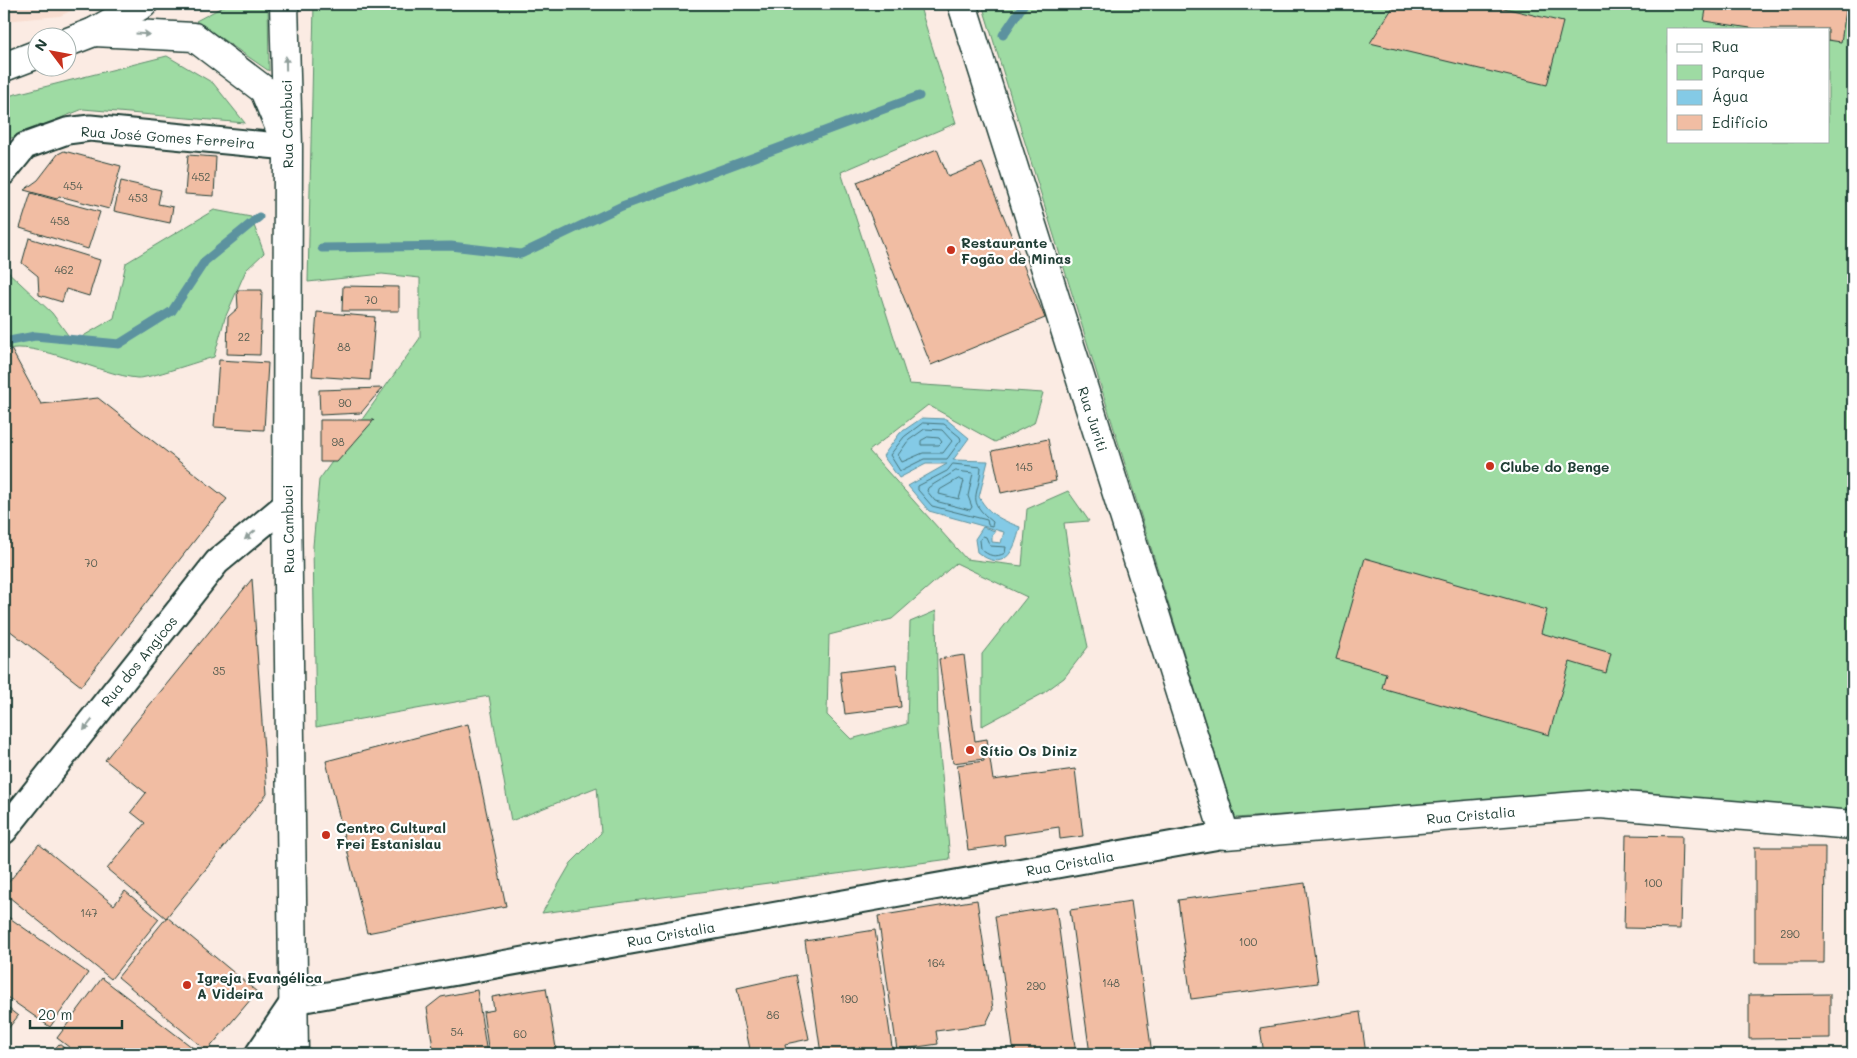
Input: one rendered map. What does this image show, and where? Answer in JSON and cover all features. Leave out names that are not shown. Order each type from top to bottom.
[{"type":"street","points":[[78,38],[94,32],[143,4]]},
{"type":"street","name":"Rua Cambuci","points":[[284,4],[288,147],[287,504],[294,1054]]},
{"type":"street","name":"Rua Juriti","points":[[962,4],[1225,835]]},
{"type":"street","points":[[94,32],[194,36],[264,90],[288,147]]},
{"type":"street","points":[[4,67],[28,58]]},
{"type":"street","name":"Rua José Gomes Ferreira","points":[[4,172],[25,146],[67,130],[90,128],[288,147]]},
{"type":"street","name":"Rua dos Angicos","points":[[4,831],[217,562],[287,504]]},
{"type":"street","name":"Rua Cristalia","points":[[294,1001],[1225,835],[1600,804],[1853,825]]},
{"type":"street","points":[[258,1054],[294,1001]]},
{"type":"shaded area","points":[[4,4],[85,4],[60,16],[4,21]]},
{"type":"green space","points":[[228,4],[268,4],[269,71],[196,21]]},
{"type":"green space","points":[[314,4],[919,4],[956,123],[841,172],[909,384],[1043,393],[1034,423],[995,442],[928,405],[869,451],[966,559],[1022,566],[1027,509],[1068,491],[1089,521],[1064,523],[1070,565],[1088,647],[1064,678],[1042,694],[982,726],[982,654],[1027,597],[956,563],[892,619],[829,635],[827,715],[851,739],[907,724],[910,622],[936,611],[938,732],[950,859],[542,913],[571,863],[601,833],[597,787],[511,821],[489,696],[316,727],[313,546],[319,480],[420,338],[420,278],[382,274],[308,282]]},
{"type":"green space","name":"Clube do Benge","points":[[982,4],[1853,4],[1853,822],[1644,792],[1235,818]]},
{"type":"green space","points":[[167,56],[213,83],[245,123],[83,109],[4,141],[4,97]]},
{"type":"green space","points":[[214,210],[251,217],[264,253],[246,270],[225,318],[214,357],[162,373],[137,378],[105,371],[33,349],[17,348],[4,350],[4,268],[52,313],[73,342],[114,318],[126,263]]},
{"type":"water","points":[[922,418],[946,419],[969,438],[953,460],[988,461],[979,497],[992,513],[1020,527],[1011,552],[1001,560],[994,561],[977,552],[975,539],[983,527],[995,531],[992,535],[992,542],[1001,543],[1004,532],[929,511],[908,486],[947,464],[926,464],[899,478],[883,456],[900,433]]},
{"type":"building","points":[[1395,4],[1487,4],[1563,22],[1547,85],[1370,43]]},
{"type":"building","points":[[1707,4],[1847,4],[1841,42],[1830,40],[1830,28],[1750,28],[1704,21]]},
{"type":"building","name":"Restaurante Fogão de Minas","points":[[937,149],[948,177],[982,163],[1045,318],[931,365],[857,182]]},
{"type":"building","points":[[64,151],[121,166],[109,209],[59,196],[57,199],[24,190],[38,180],[58,154]]},
{"type":"building","points":[[188,155],[216,157],[214,196],[185,194]]},
{"type":"building","points":[[121,181],[161,190],[158,204],[173,207],[170,223],[114,211]]},
{"type":"building","points":[[31,193],[100,212],[88,249],[20,228]]},
{"type":"building","points":[[29,238],[100,260],[89,296],[66,289],[62,302],[39,295],[38,276],[22,263]]},
{"type":"building","points":[[343,286],[399,287],[399,311],[342,311]]},
{"type":"building","points":[[237,290],[262,290],[260,355],[227,354],[228,317],[238,308]]},
{"type":"building","points":[[317,312],[375,317],[370,380],[312,376]]},
{"type":"building","points":[[11,349],[41,404],[98,398],[227,499],[81,686],[4,626],[4,353]]},
{"type":"building","points":[[219,360],[268,363],[264,430],[214,427]]},
{"type":"building","points":[[382,388],[361,413],[320,415],[319,390]]},
{"type":"building","points":[[320,420],[374,420],[337,462],[320,462]]},
{"type":"building","points":[[1048,439],[1056,481],[1001,493],[992,451]]},
{"type":"building","points":[[1365,558],[1547,610],[1541,633],[1611,653],[1606,673],[1570,662],[1549,735],[1382,688],[1386,673],[1336,659]]},
{"type":"building","points":[[252,579],[267,794],[166,918],[107,869],[145,823],[131,812],[146,793],[105,760]]},
{"type":"building","name":"Sítio Os Diniz","points":[[964,655],[975,741],[987,739],[993,780],[1075,769],[1083,836],[1060,839],[1059,827],[1004,835],[1005,845],[968,850],[957,765],[984,761],[984,759],[953,763],[939,659]]},
{"type":"building","points":[[896,665],[901,707],[845,714],[840,672]]},
{"type":"building","points":[[468,724],[506,906],[367,933],[326,761]]},
{"type":"building","points":[[1626,835],[1682,836],[1680,929],[1624,928]]},
{"type":"building","points":[[39,844],[114,905],[125,891],[159,919],[111,979],[4,893],[4,888]]},
{"type":"building","points":[[1755,847],[1825,847],[1824,963],[1755,963]]},
{"type":"building","points":[[1305,883],[1318,983],[1191,999],[1178,900]]},
{"type":"building","points":[[977,900],[993,1009],[986,1024],[936,1031],[938,1044],[897,1050],[878,916]]},
{"type":"building","points":[[1131,901],[1152,1054],[1090,1054],[1070,910]]},
{"type":"building","points":[[1056,907],[1076,1054],[1014,1054],[995,916]]},
{"type":"building","points":[[4,914],[88,973],[50,1027],[4,995]]},
{"type":"building","name":"Igreja Evangélica A Videira","points":[[167,917],[257,992],[207,1051],[118,977]]},
{"type":"building","points":[[875,930],[893,1054],[821,1054],[805,941]]},
{"type":"building","points":[[796,975],[809,1039],[785,1044],[787,1054],[751,1054],[737,988]]},
{"type":"building","points":[[102,978],[201,1054],[78,1054],[57,1038]]},
{"type":"building","points":[[546,988],[557,1054],[489,1054],[483,1012],[494,1010],[492,997]]},
{"type":"building","points":[[477,990],[487,1054],[434,1054],[427,1008],[441,997]]},
{"type":"building","points":[[1830,994],[1830,1038],[1749,1039],[1749,995]]},
{"type":"building","points":[[4,1005],[18,1016],[4,1034]]},
{"type":"building","points":[[1360,1012],[1366,1054],[1264,1054],[1260,1028]]},
{"type":"building","points":[[59,1044],[72,1054],[50,1054]]},
{"type":"building","points":[[1831,1053],[1831,1054],[1750,1054]]},
{"type":"waterway","points":[[1003,35],[1024,4]]},
{"type":"waterway","points":[[322,248],[451,246],[521,254],[622,206],[919,96]]},
{"type":"waterway","points":[[4,342],[35,336],[119,344],[172,311],[205,261],[259,217]]},
{"type":"place","name":"Restaurante Fogão de Minas","points":[[951,250]]},
{"type":"place","name":"Clube do Benge","points":[[1490,466]]},
{"type":"place","name":"Sítio Os Diniz","points":[[970,750]]},
{"type":"place","name":"Centro Cultural Frei Estanislau","points":[[326,835]]},
{"type":"place","name":"Igreja Evangélica A Videira","points":[[187,985]]}]
